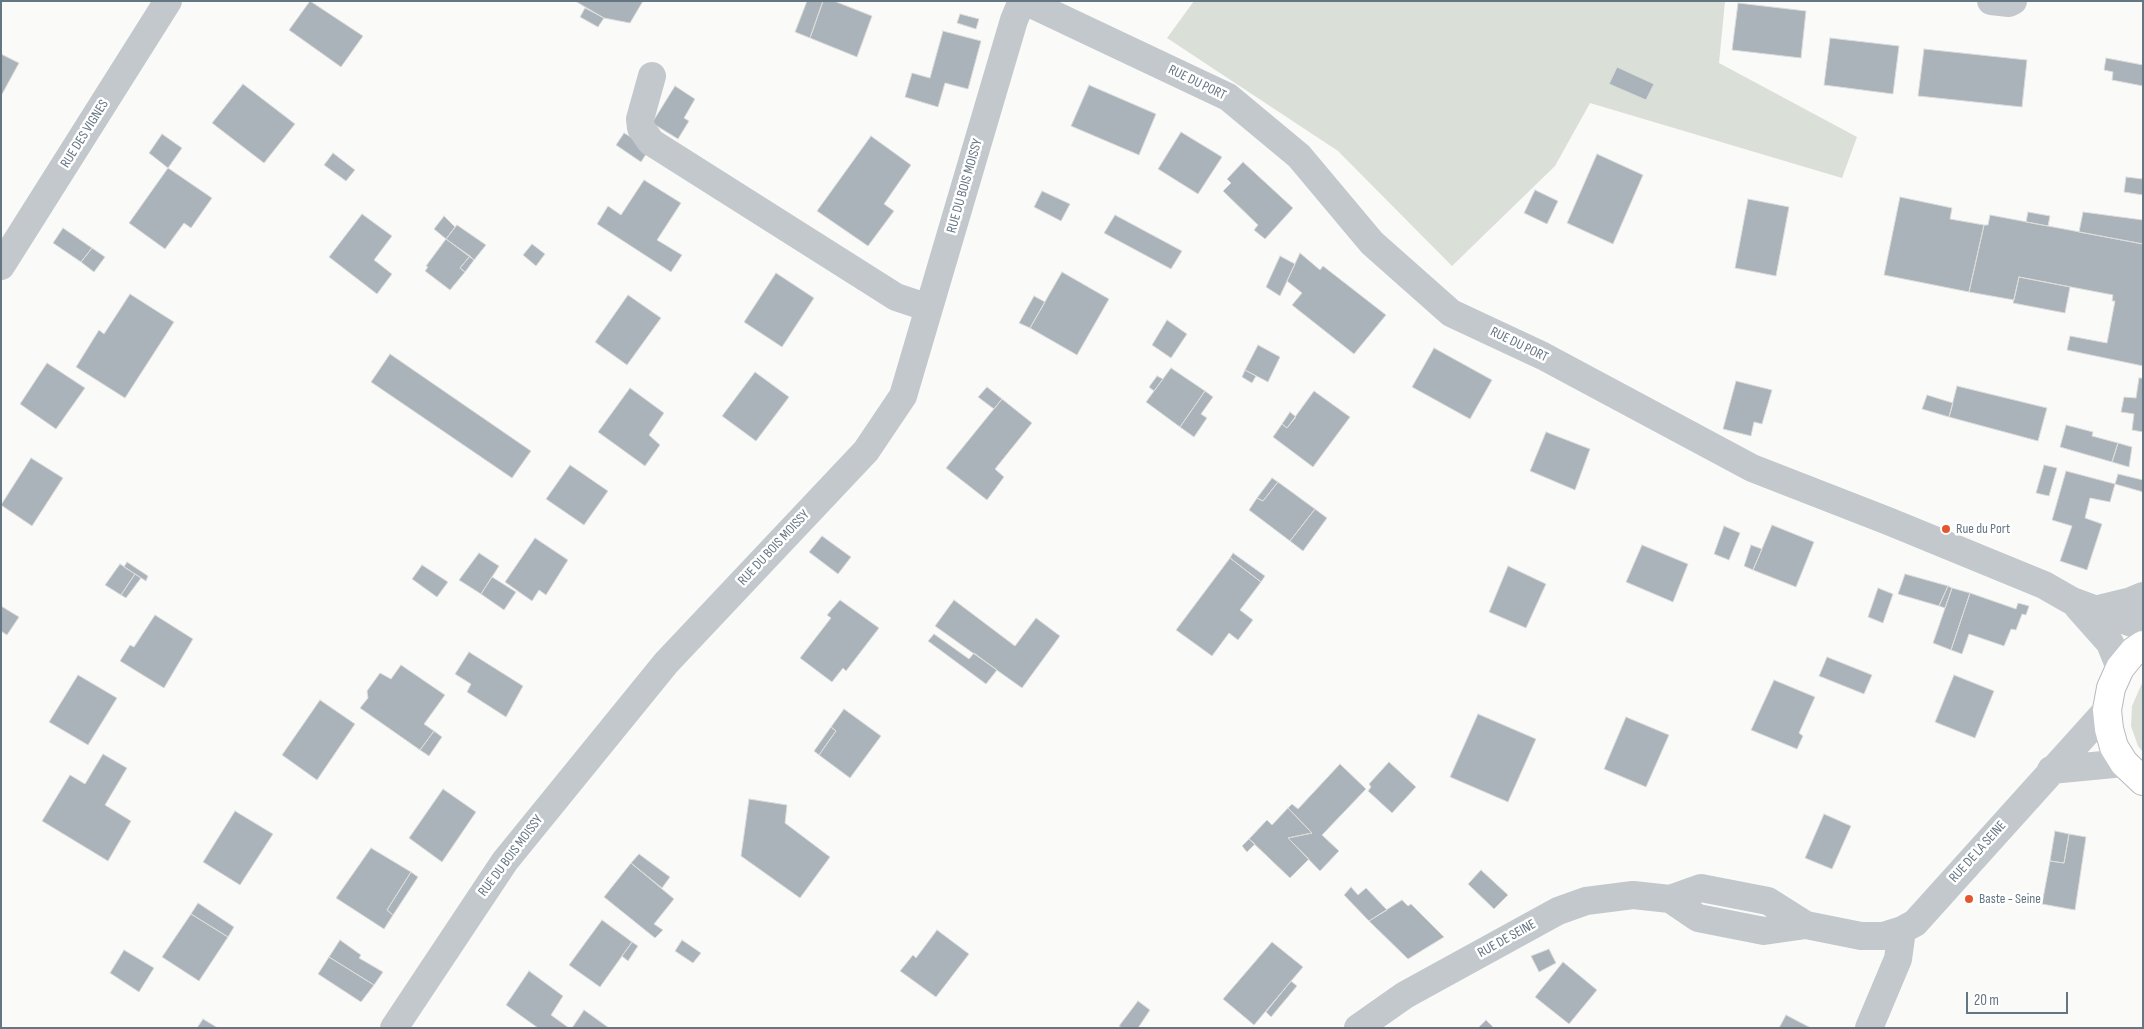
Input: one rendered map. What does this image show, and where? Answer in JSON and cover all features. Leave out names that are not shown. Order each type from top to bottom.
[{"type":"main road","points":[[2133,772],[2114,747],[2108,728],[2107,710],[2111,688],[2120,668],[2134,651],[2143,645]]},
{"type":"street","name":"RUE DES VIGNES","points":[[1,266],[168,1]]},
{"type":"street","name":"RUE DU BOIS MOISSY","points":[[394,1028],[505,861],[659,671],[866,451],[903,396],[1014,20],[1024,1]]},
{"type":"street","name":"RUE DU PORT","points":[[1024,1],[1228,97],[1299,156],[1372,243],[1451,313],[1544,356],[1752,468],[2044,585],[2083,605],[2143,627]]},
{"type":"street","points":[[1992,1],[2009,4],[2013,1]]},
{"type":"street","points":[[652,76],[640,119],[640,128],[651,142],[896,296],[929,308]]},
{"type":"street","points":[[2083,605],[2131,601],[2143,596]]},
{"type":"street","name":"RUE DU PORT","points":[[2083,605],[2110,643],[2120,668]]},
{"type":"street","name":"RUE DE LA SEINE","points":[[1902,930],[1915,923],[2107,710]]},
{"type":"street","points":[[2051,770],[2133,772]]},
{"type":"street","name":"RUE DE SEINE","points":[[1358,1028],[1405,995],[1558,911],[1586,901],[1612,896],[1633,895],[1670,899],[1701,888],[1768,901],[1806,925],[1861,936],[1882,936],[1902,930]]},
{"type":"street","points":[[1869,1028],[1898,959],[1902,930]]},
{"type":"shaded area","points":[[1194,1],[1725,1],[1719,63],[1857,137],[1842,178],[1590,103],[1555,166],[1452,266],[1338,151],[1167,38]]},
{"type":"shaded area","points":[[2143,681],[2143,752],[2138,746],[2131,726],[2132,706]]},
{"type":"building","points":[[310,1],[363,36],[341,67],[289,30]]},
{"type":"building","points":[[575,1],[643,1],[630,23],[604,18]]},
{"type":"building","points":[[807,1],[823,1],[810,38],[795,32]]},
{"type":"building","points":[[823,1],[834,1],[872,16],[857,57],[810,38]]},
{"type":"building","points":[[1738,3],[1806,11],[1801,58],[1732,50]]},
{"type":"building","points":[[585,8],[604,18],[598,27],[580,17]]},
{"type":"building","points":[[960,14],[979,19],[976,29],[957,23]]},
{"type":"building","points":[[943,31],[981,41],[968,89],[945,83],[938,107],[905,97],[912,73],[930,78]]},
{"type":"building","points":[[1830,38],[1899,46],[1893,94],[1824,85]]},
{"type":"building","points":[[1924,49],[2027,60],[2022,107],[1918,96]]},
{"type":"building","points":[[1,54],[19,63],[1,96]]},
{"type":"building","points":[[2106,58],[2143,65],[2143,86],[2112,80],[2113,72],[2104,70]]},
{"type":"building","points":[[1617,67],[1654,84],[1646,100],[1609,84]]},
{"type":"building","points":[[243,84],[295,124],[264,163],[212,123]]},
{"type":"building","points":[[1089,85],[1156,114],[1139,155],[1071,126]]},
{"type":"building","points":[[675,86],[695,99],[684,118],[689,121],[678,139],[652,123]]},
{"type":"building","points":[[1181,132],[1222,157],[1198,194],[1158,169]]},
{"type":"building","points":[[624,133],[650,148],[641,162],[616,145]]},
{"type":"building","points":[[162,134],[182,148],[168,168],[149,153]]},
{"type":"building","points":[[871,136],[911,165],[884,204],[894,211],[868,246],[817,211]]},
{"type":"building","points":[[333,153],[355,170],[346,181],[324,165]]},
{"type":"building","points":[[1597,154],[1643,175],[1613,244],[1567,223]]},
{"type":"building","points":[[1243,162],[1293,208],[1265,239],[1254,230],[1258,225],[1223,191],[1231,183],[1227,179]]},
{"type":"building","points":[[168,168],[212,198],[191,228],[184,223],[165,249],[129,223]]},
{"type":"building","points":[[2126,177],[2143,179],[2143,195],[2124,192]]},
{"type":"building","points":[[644,180],[681,203],[657,240],[682,255],[671,272],[597,224],[608,206],[621,215]]},
{"type":"building","points":[[1535,190],[1558,201],[1547,224],[1524,213]]},
{"type":"building","points":[[1042,191],[1070,204],[1061,221],[1034,207]]},
{"type":"building","points":[[1900,197],[1952,208],[1950,219],[1984,225],[1969,292],[1884,275]]},
{"type":"building","points":[[1748,199],[1789,207],[1776,276],[1735,268]]},
{"type":"building","points":[[2028,212],[2050,216],[2048,226],[2026,222]]},
{"type":"building","points":[[2083,212],[2143,220],[2143,244],[2079,232]]},
{"type":"building","points":[[362,214],[392,236],[374,260],[392,274],[377,294],[329,257]]},
{"type":"building","points":[[1115,215],[1182,251],[1171,269],[1104,233]]},
{"type":"building","points":[[1990,215],[2143,244],[2143,366],[2067,350],[2070,336],[2107,343],[2115,301],[2112,301],[2113,295],[2019,277],[2014,300],[1969,292],[1984,225],[1988,225]]},
{"type":"building","points":[[444,216],[455,227],[446,239],[434,229]]},
{"type":"building","points":[[457,225],[486,245],[474,260],[446,239]]},
{"type":"building","points":[[63,228],[92,248],[81,262],[53,243]]},
{"type":"building","points":[[446,239],[470,256],[460,268],[465,272],[450,290],[425,271],[428,267],[426,266]]},
{"type":"building","points":[[532,244],[545,254],[536,266],[523,255]]},
{"type":"building","points":[[92,248],[105,257],[94,272],[81,262]]},
{"type":"building","points":[[1300,253],[1320,270],[1323,266],[1386,315],[1354,354],[1292,305],[1302,293],[1287,281]]},
{"type":"building","points":[[470,256],[474,260],[465,272],[460,268]]},
{"type":"building","points":[[1280,256],[1295,264],[1280,296],[1266,287]]},
{"type":"building","points":[[1062,272],[1109,299],[1077,355],[1030,328]]},
{"type":"building","points":[[776,273],[814,298],[782,347],[744,322]]},
{"type":"building","points":[[2019,277],[2070,287],[2065,313],[2013,303]]},
{"type":"building","points":[[130,294],[174,322],[125,398],[76,367],[99,330],[104,334]]},
{"type":"building","points":[[628,295],[661,318],[627,365],[595,342]]},
{"type":"building","points":[[1034,296],[1045,302],[1030,328],[1019,323]]},
{"type":"building","points":[[1167,320],[1187,334],[1171,358],[1152,345]]},
{"type":"building","points":[[1258,345],[1280,357],[1268,382],[1245,370]]},
{"type":"building","points":[[1434,348],[1492,380],[1470,419],[1412,387]]},
{"type":"building","points":[[390,354],[531,451],[512,478],[371,382]]},
{"type":"building","points":[[47,363],[85,388],[56,429],[20,404]]},
{"type":"building","points":[[1171,368],[1205,391],[1180,427],[1146,402]]},
{"type":"building","points":[[1245,370],[1256,376],[1252,383],[1242,377]]},
{"type":"building","points":[[755,372],[789,397],[756,441],[722,416]]},
{"type":"building","points":[[1157,376],[1163,379],[1154,391],[1149,387]]},
{"type":"building","points":[[2139,378],[2143,378],[2143,432],[2132,430],[2134,414],[2121,412],[2124,397],[2136,398]]},
{"type":"building","points":[[1736,381],[1772,390],[1762,424],[1754,422],[1751,436],[1723,429]]},
{"type":"building","points":[[1957,386],[2047,408],[2038,441],[1949,417]]},
{"type":"building","points":[[987,387],[1002,399],[994,409],[978,397]]},
{"type":"building","points":[[630,388],[664,413],[649,435],[660,445],[645,466],[598,432]]},
{"type":"building","points":[[1205,391],[1213,397],[1201,414],[1207,418],[1194,437],[1180,427]]},
{"type":"building","points":[[1314,391],[1350,417],[1313,467],[1273,437],[1282,424],[1287,428]]},
{"type":"building","points":[[1927,395],[1953,403],[1949,417],[1922,409]]},
{"type":"building","points":[[1002,399],[1032,423],[995,469],[1004,477],[987,500],[946,468]]},
{"type":"building","points":[[1290,412],[1296,417],[1287,428],[1282,424]]},
{"type":"building","points":[[2066,425],[2093,432],[2092,436],[2118,443],[2112,462],[2060,447]]},
{"type":"building","points":[[1546,432],[1590,449],[1575,490],[1530,471]]},
{"type":"building","points":[[2118,443],[2132,447],[2129,467],[2112,462]]},
{"type":"building","points":[[31,458],[63,478],[32,526],[1,505]]},
{"type":"building","points":[[570,465],[608,491],[584,525],[546,499]]},
{"type":"building","points":[[2044,465],[2057,468],[2049,496],[2036,493]]},
{"type":"building","points":[[2066,471],[2115,484],[2110,502],[2090,498],[2085,518],[2102,524],[2087,570],[2060,561],[2072,526],[2052,520]]},
{"type":"building","points":[[2118,474],[2143,480],[2143,492],[2115,484]]},
{"type":"building","points":[[1272,478],[1278,482],[1263,501],[1257,498]]},
{"type":"building","points":[[1278,482],[1315,509],[1290,541],[1249,510],[1257,498],[1263,501]]},
{"type":"building","points":[[1315,509],[1327,518],[1303,551],[1290,541]]},
{"type":"building","points":[[1772,525],[1814,542],[1796,587],[1753,570]]},
{"type":"building","points":[[1724,526],[1740,533],[1729,560],[1714,554]]},
{"type":"building","points":[[822,536],[851,557],[838,574],[809,552]]},
{"type":"building","points":[[535,538],[568,560],[546,595],[539,590],[532,601],[505,582]]},
{"type":"building","points":[[1642,545],[1688,564],[1673,602],[1626,582]]},
{"type":"building","points":[[1751,545],[1762,549],[1753,570],[1744,566]]},
{"type":"building","points":[[479,553],[499,566],[481,594],[459,580]]},
{"type":"building","points":[[1233,553],[1265,576],[1261,582],[1230,558]]},
{"type":"building","points":[[1230,558],[1261,582],[1240,610],[1253,620],[1238,640],[1229,633],[1212,656],[1176,630]]},
{"type":"building","points":[[127,562],[148,576],[146,581],[124,567]]},
{"type":"building","points":[[120,564],[135,574],[121,595],[105,585]]},
{"type":"building","points":[[422,565],[448,582],[437,597],[412,579]]},
{"type":"building","points":[[1508,566],[1546,584],[1526,628],[1489,612]]},
{"type":"building","points":[[135,574],[141,578],[126,598],[121,595]]},
{"type":"building","points":[[1905,574],[1948,586],[1939,606],[1898,594]]},
{"type":"building","points":[[492,577],[516,592],[504,610],[481,594]]},
{"type":"building","points":[[1948,586],[1952,588],[1945,608],[1939,606]]},
{"type":"building","points":[[1878,588],[1893,594],[1883,623],[1868,617]]},
{"type":"building","points":[[1952,588],[1970,593],[1951,650],[1933,643]]},
{"type":"building","points":[[1970,593],[2016,609],[2018,603],[2029,606],[2026,615],[2022,614],[2016,630],[2011,629],[2004,646],[1969,634],[1962,654],[1951,650]]},
{"type":"building","points":[[840,600],[879,628],[846,671],[843,668],[832,682],[800,658],[831,618],[827,615]]},
{"type":"building","points":[[954,600],[1015,646],[1036,618],[1060,636],[1022,688],[935,626]]},
{"type":"building","points":[[1,606],[19,617],[7,635],[1,631]]},
{"type":"building","points":[[155,615],[193,639],[164,688],[120,661],[130,645],[134,647]]},
{"type":"building","points":[[934,634],[969,659],[974,653],[997,670],[986,684],[928,641]]},
{"type":"building","points":[[469,652],[523,686],[506,717],[467,692],[471,684],[455,674]]},
{"type":"building","points":[[1827,657],[1872,675],[1864,694],[1819,676]]},
{"type":"building","points":[[401,665],[445,695],[424,724],[434,731],[420,750],[360,708],[368,698],[367,691],[380,673],[391,679]]},
{"type":"building","points":[[78,675],[117,698],[88,745],[49,722]]},
{"type":"building","points":[[1954,675],[1994,691],[1975,738],[1935,722]]},
{"type":"building","points":[[1774,680],[1815,697],[1799,733],[1803,736],[1797,749],[1751,730]]},
{"type":"building","points":[[320,700],[355,724],[317,780],[282,755]]},
{"type":"building","points":[[844,709],[881,736],[850,778],[819,755],[836,731],[831,727]]},
{"type":"building","points":[[1478,714],[1536,739],[1508,802],[1450,777]]},
{"type":"building","points":[[1626,717],[1669,735],[1646,787],[1604,769]]},
{"type":"building","points":[[831,727],[836,731],[819,755],[814,751]]},
{"type":"building","points":[[434,731],[442,737],[429,756],[420,750]]},
{"type":"building","points":[[103,754],[127,768],[105,805],[131,821],[108,861],[42,821],[70,775],[85,784]]},
{"type":"building","points":[[1389,762],[1416,787],[1392,813],[1368,791],[1371,787],[1369,784]]},
{"type":"building","points":[[1340,764],[1366,789],[1322,835],[1339,851],[1320,871],[1288,838],[1312,833],[1288,808],[1292,804],[1298,809]]},
{"type":"building","points":[[443,789],[476,812],[442,862],[409,838]]},
{"type":"building","points":[[749,799],[787,805],[785,823],[830,857],[800,898],[741,856]]},
{"type":"building","points":[[1288,808],[1312,833],[1288,838],[1309,859],[1290,878],[1249,839],[1267,820],[1272,825]]},
{"type":"building","points":[[235,811],[273,834],[240,885],[203,862]]},
{"type":"building","points":[[1824,814],[1851,826],[1832,869],[1805,858]]},
{"type":"building","points":[[2055,831],[2069,834],[2064,863],[2050,861]]},
{"type":"building","points":[[2069,834],[2086,837],[2075,910],[2042,904],[2050,861],[2064,863]]},
{"type":"building","points":[[1249,839],[1255,844],[1247,852],[1242,846]]},
{"type":"building","points":[[371,848],[411,872],[387,910],[393,915],[384,929],[336,898]]},
{"type":"building","points":[[639,854],[670,877],[662,888],[631,863]]},
{"type":"building","points":[[631,863],[674,899],[654,924],[663,930],[655,938],[604,897]]},
{"type":"building","points":[[1481,870],[1508,895],[1494,909],[1468,884]]},
{"type":"building","points":[[411,872],[418,877],[393,915],[387,910]]},
{"type":"building","points":[[1351,887],[1358,895],[1366,888],[1387,910],[1369,921],[1344,895]]},
{"type":"building","points":[[1402,900],[1408,906],[1411,904],[1444,937],[1408,959],[1369,921]]},
{"type":"building","points":[[198,903],[234,927],[228,937],[191,914]]},
{"type":"building","points":[[191,914],[228,937],[199,981],[162,957]]},
{"type":"building","points":[[602,920],[632,942],[600,987],[569,965]]},
{"type":"building","points":[[937,930],[969,954],[936,997],[900,971],[913,955],[916,958]]},
{"type":"building","points":[[340,940],[361,955],[359,958],[383,972],[374,985],[329,957]]},
{"type":"building","points":[[682,940],[701,953],[693,963],[675,951]]},
{"type":"building","points":[[632,942],[638,946],[628,961],[622,956]]},
{"type":"building","points":[[1272,942],[1303,967],[1254,1025],[1223,999]]},
{"type":"building","points":[[1549,949],[1556,963],[1539,972],[1531,956]]},
{"type":"building","points":[[124,950],[154,968],[139,992],[110,973]]},
{"type":"building","points":[[329,957],[374,985],[361,1002],[318,974]]},
{"type":"building","points":[[1563,962],[1597,990],[1569,1024],[1535,997]]},
{"type":"building","points":[[529,971],[563,996],[551,1015],[569,1028],[538,1028],[506,1005]]},
{"type":"building","points":[[1291,981],[1297,986],[1271,1017],[1266,1012]]},
{"type":"building","points":[[1138,1001],[1150,1010],[1138,1028],[1122,1028],[1119,1026]]},
{"type":"building","points":[[584,1010],[609,1028],[572,1028]]},
{"type":"building","points":[[1786,1015],[1811,1028],[1779,1028]]},
{"type":"building","points":[[203,1019],[218,1028],[197,1028]]},
{"type":"building","points":[[1486,1020],[1494,1028],[1478,1028]]},
{"type":"place","name":"Rue du Port","points":[[1946,529]]},
{"type":"place","name":"Baste - Seine","points":[[1969,899]]}]
